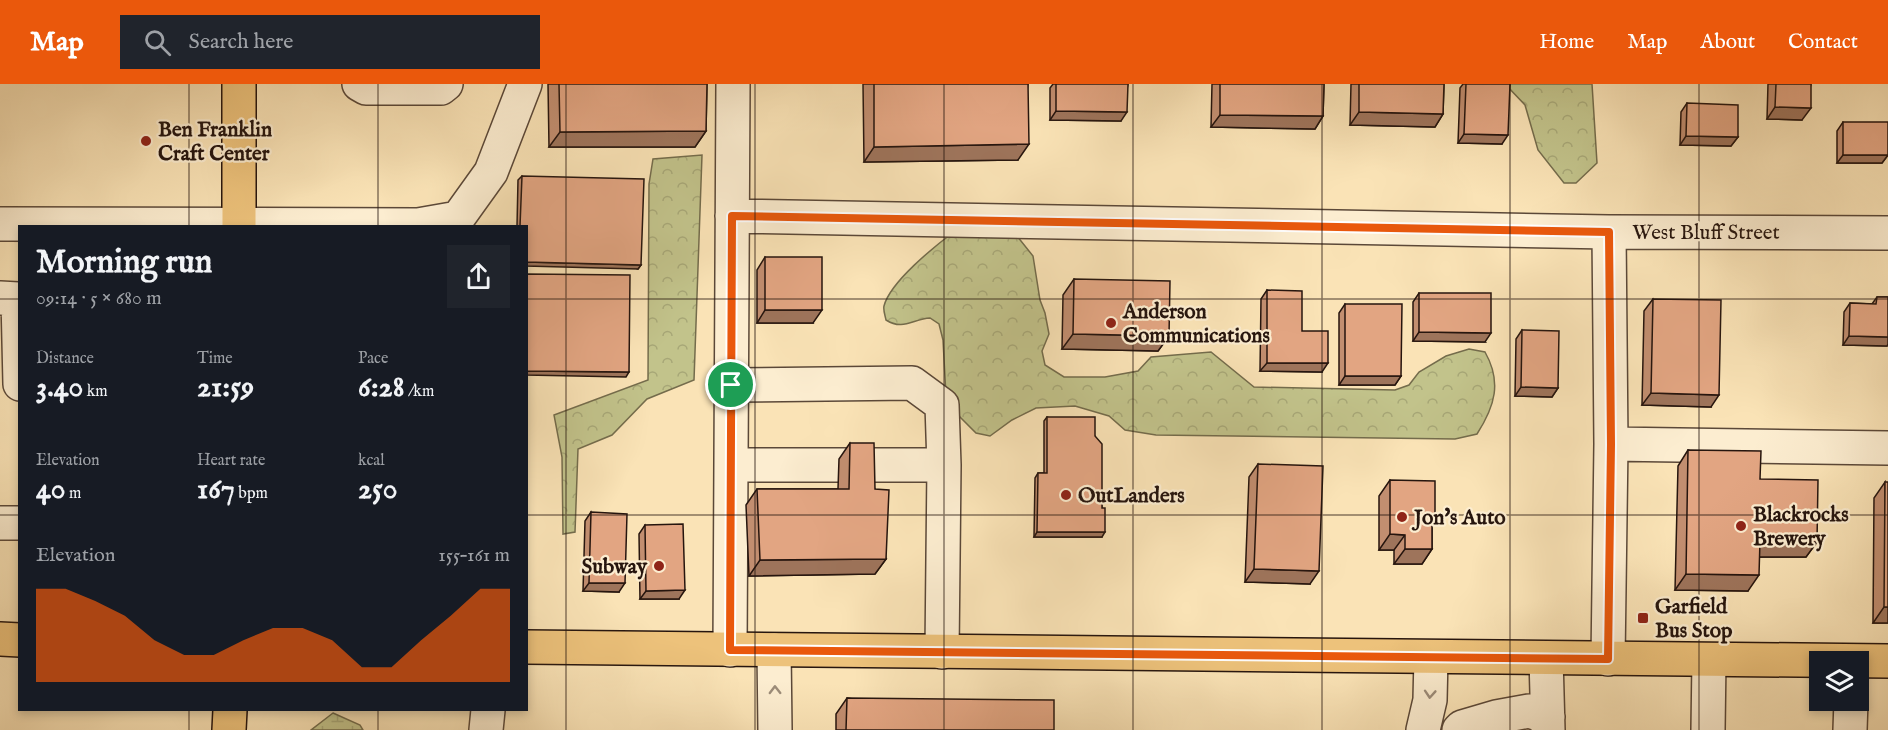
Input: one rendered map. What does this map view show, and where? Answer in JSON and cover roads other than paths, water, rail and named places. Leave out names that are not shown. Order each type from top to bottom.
[{"type":"main road","points":[[239,84],[239,225]]},
{"type":"main road","points":[[0,639],[18,640]]},
{"type":"main road","points":[[528,647],[1809,661]]},
{"type":"main road","points":[[1869,661],[1888,661]]},
{"type":"main road","points":[[229,730],[230,711]]},
{"type":"street","points":[[359,84],[366,88],[441,88],[446,84]]},
{"type":"street","points":[[418,225],[458,218],[491,172],[525,84]]},
{"type":"street","points":[[730,650],[733,84]]},
{"type":"street","name":"West Bluff Street","points":[[732,216],[1609,232],[1888,233]]},
{"type":"street","points":[[0,224],[76,225]]},
{"type":"street","points":[[1608,659],[1611,444],[1609,232]]},
{"type":"street","points":[[9,298],[18,368]]},
{"type":"street","points":[[731,385],[912,383],[942,405],[944,465],[942,652]]},
{"type":"street","points":[[1611,444],[1888,448]]},
{"type":"street","points":[[731,465],[944,465]]},
{"type":"street","points":[[0,524],[18,524]]},
{"type":"street","points":[[774,650],[775,730]]},
{"type":"street","points":[[1423,730],[1430,700],[1431,657]]},
{"type":"street","points":[[1546,658],[1548,723]]},
{"type":"street","points":[[1708,730],[1709,660]]},
{"type":"street","points":[[1459,730],[1462,727],[1497,717],[1529,711],[1548,723]]},
{"type":"street","points":[[1850,730],[1851,711]]},
{"type":"place","name":"Ben Franklin Craft Center","points":[[146,141]]},
{"type":"place","name":"Anderson Communications","points":[[1111,323]]},
{"type":"place","name":"OutLanders","points":[[1066,495]]},
{"type":"place","name":"Jon's Auto","points":[[1402,517]]},
{"type":"place","name":"Blackrocks Brewery","points":[[1741,526]]},
{"type":"place","name":"Subway","points":[[659,566]]},
{"type":"place","name":"Garfield Bus Stop","points":[[1643,618]]}]
